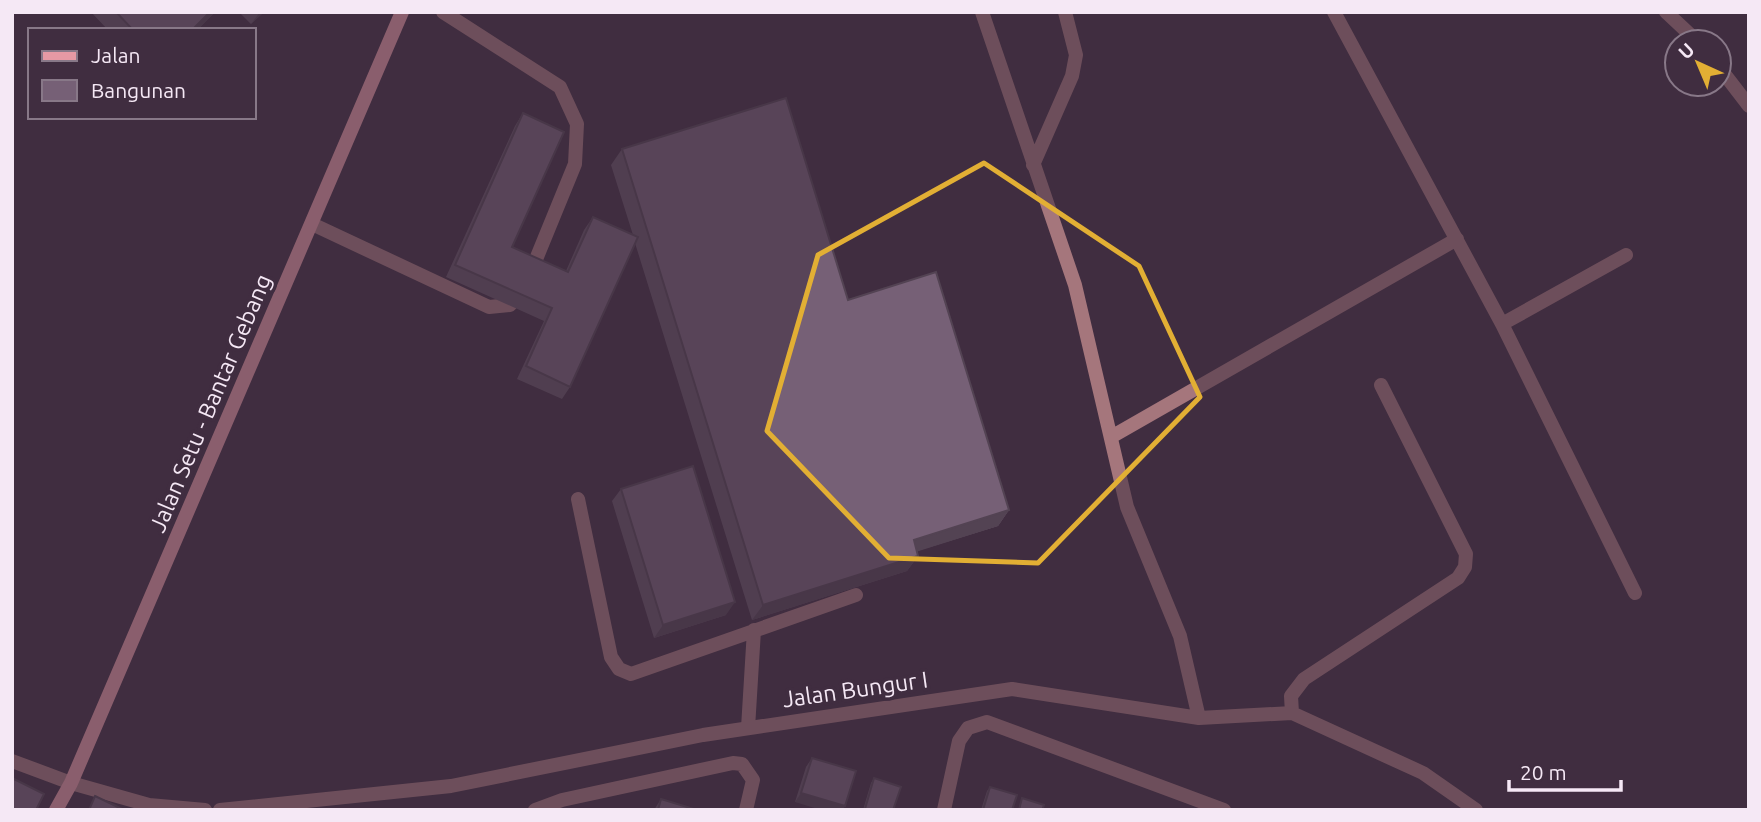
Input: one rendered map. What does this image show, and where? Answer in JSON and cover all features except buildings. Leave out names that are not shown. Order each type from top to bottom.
[{"type":"main road","name":"Jalan Setu - Bantar Gebang","points":[[56,810],[71,783],[312,224],[396,15]]},
{"type":"street","points":[[312,224],[489,307],[510,305],[528,279],[575,164],[577,124],[560,87],[443,12]]},
{"type":"street","points":[[982,12],[1075,285],[1127,507],[1180,636],[1199,718]]},
{"type":"street","points":[[1033,166],[1072,76],[1076,55],[1065,12]]},
{"type":"street","points":[[1334,12],[1502,324],[1635,593]]},
{"type":"street","points":[[1665,12],[1683,28]]},
{"type":"street","points":[[1733,85],[1749,106]]},
{"type":"street","points":[[1111,438],[1457,239]]},
{"type":"street","points":[[1502,324],[1626,255]]},
{"type":"street","points":[[1293,713],[1291,696],[1304,679],[1458,578],[1465,567],[1466,554],[1381,386]]},
{"type":"street","points":[[578,499],[611,656],[619,668],[631,674],[856,595]]},
{"type":"street","points":[[748,728],[754,630]]},
{"type":"street","name":"Jalan Bungur I","points":[[220,810],[451,786],[748,728],[1012,689],[1199,718],[1293,713],[1423,773],[1476,810]]},
{"type":"street","points":[[944,810],[959,741],[968,728],[986,722],[1224,810]]},
{"type":"street","points":[[12,761],[71,783],[149,804],[205,810]]},
{"type":"street","points":[[536,810],[733,763],[742,764],[753,780],[746,810]]},
{"type":"highlighted area","points":[[984,163],[1139,266],[1200,397],[1038,563],[889,558],[767,431],[818,255]]}]
